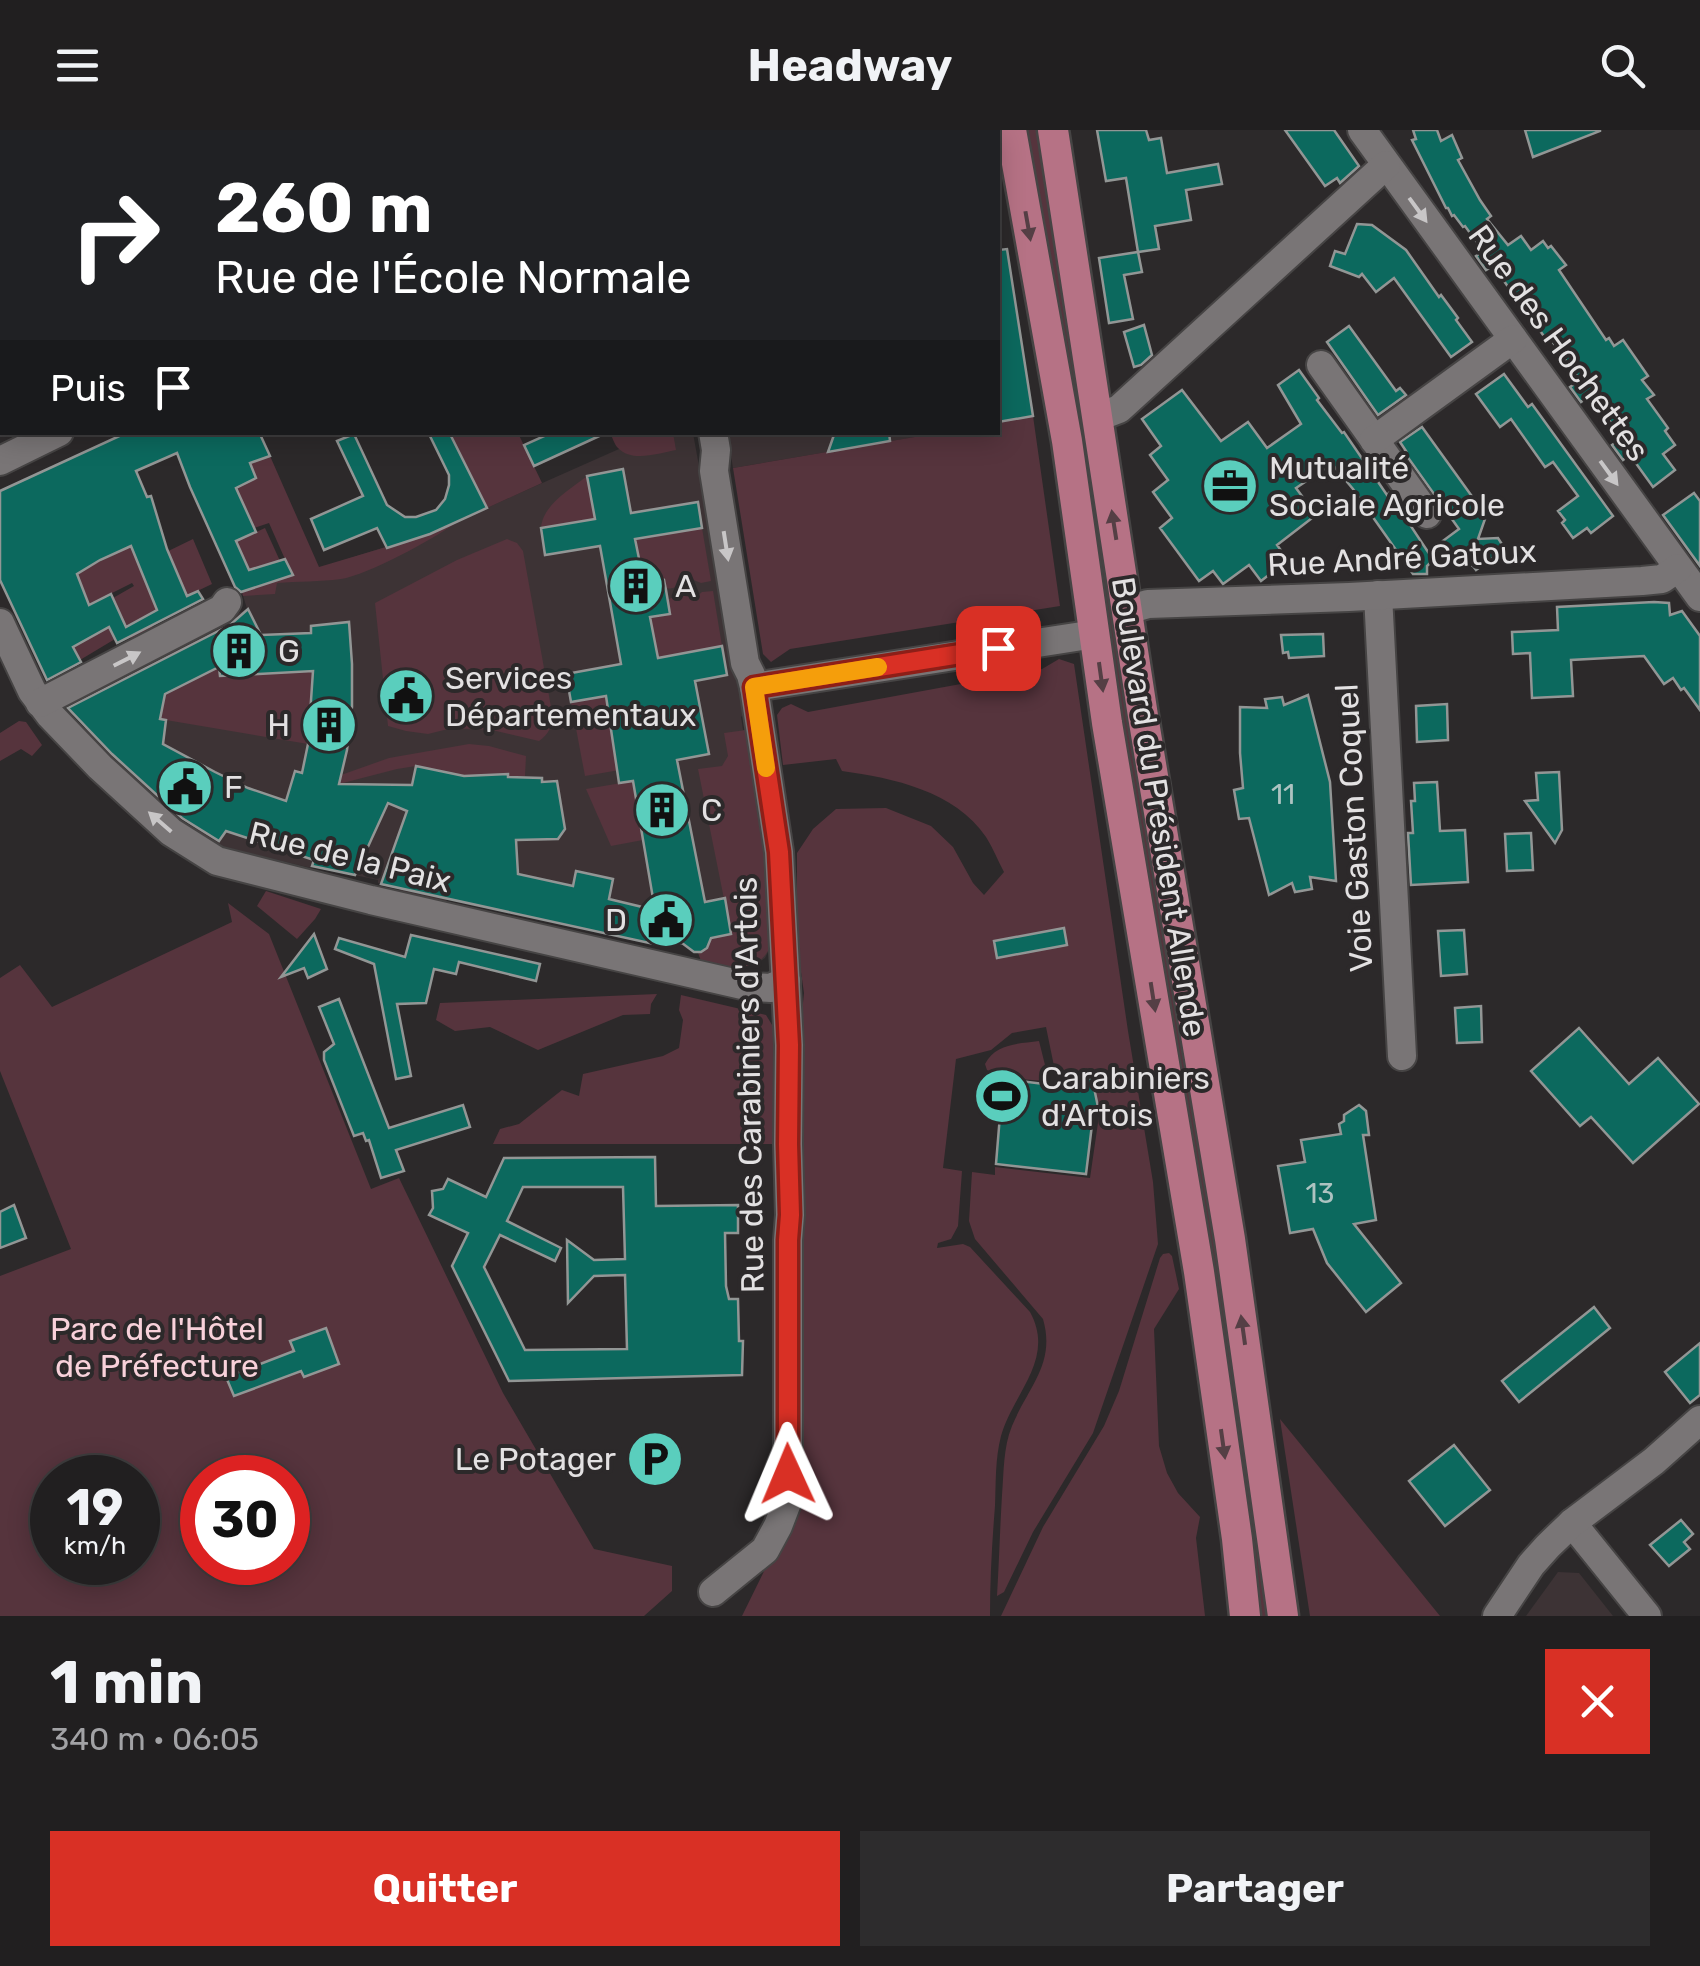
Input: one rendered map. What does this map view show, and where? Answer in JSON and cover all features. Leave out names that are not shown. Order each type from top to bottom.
[{"type":"main road","name":"Boulevard du Président Allende","points":[[1011,130],[1067,442],[1107,723],[1199,1272],[1245,1616]]},
{"type":"main road","name":"Boulevard du Président Allende","points":[[1053,130],[1230,1239],[1284,1616]]},
{"type":"street","name":"Rue des Hochettes","points":[[1362,130],[1700,597]]},
{"type":"street","points":[[1098,418],[1119,409],[1386,166]]},
{"type":"street","points":[[1374,440],[1513,338]]},
{"type":"street","points":[[1321,365],[1427,514]]},
{"type":"street","points":[[0,461],[54,435]]},
{"type":"street","name":"Rue des Carabiniers d'Artois","points":[[713,1592],[764,1550],[788,1500],[790,1215],[786,981],[779,852],[752,675],[745,662],[717,490],[714,435]]},
{"type":"street","name":"Rue André Gatoux","points":[[1127,610],[1148,604],[1642,581],[1662,578],[1678,568]]},
{"type":"street","name":"Voie Gaston Coquel","points":[[1378,595],[1402,1056]]},
{"type":"street","points":[[40,702],[222,609],[227,602]]},
{"type":"street","name":"Rue de la Paix","points":[[0,623],[40,702],[100,767],[171,832],[217,861],[751,987],[772,988],[786,981]]},
{"type":"street","points":[[754,687],[1095,634]]},
{"type":"street","points":[[1497,1616],[1531,1565],[1572,1522],[1654,1462],[1700,1420]]},
{"type":"street","points":[[1572,1522],[1647,1616]]},
{"type":"shaded area","name":"Services Départementaux","points":[[650,435],[693,435],[746,730],[770,948],[765,958],[735,968],[701,961],[698,953],[685,943],[663,946],[449,899],[444,902],[400,893],[401,888],[378,880],[216,845],[124,769],[62,702],[247,609],[242,592],[430,533]]},
{"type":"shaded area","points":[[728,435],[927,435],[733,468]]},
{"type":"shaded area","points":[[1558,1572],[1579,1573],[1613,1616],[1526,1616]]},
{"type":"green space","points":[[1025,130],[1040,130],[1220,1244],[1269,1616],[1254,1616],[1238,1471],[1235,1403]]},
{"type":"green space","points":[[1033,416],[1060,606],[790,649],[771,662],[763,654],[733,468],[926,435],[1000,435],[1000,422]]},
{"type":"green space","points":[[450,435],[519,435],[542,483],[487,508]]},
{"type":"green space","points":[[611,435],[673,435],[676,450],[646,456],[624,453]]},
{"type":"green space","points":[[256,454],[259,460],[270,456],[319,567],[456,523],[400,556],[353,576],[277,583],[275,594],[243,596],[242,592],[292,575],[269,523],[254,528],[230,475]]},
{"type":"green space","points":[[587,476],[595,519],[541,528],[552,505]]},
{"type":"green space","points":[[265,528],[280,561],[249,570],[236,541]]},
{"type":"green space","points":[[702,528],[711,581],[691,579],[669,588],[644,583],[635,539]]},
{"type":"green space","points":[[193,539],[212,584],[187,596],[176,569],[164,574],[165,594],[153,600],[156,610],[148,615],[154,630],[133,642],[118,610],[115,639],[80,660],[73,647],[89,638],[113,598],[134,586],[132,583],[90,604],[82,586],[59,559],[77,573],[131,546],[140,568]]},
{"type":"green space","points":[[507,539],[523,551],[551,707],[549,731],[539,741],[492,730],[452,728],[428,734],[388,726],[375,603]]},
{"type":"green space","points":[[713,591],[722,646],[658,658],[650,617],[669,599],[695,598],[702,592]]},
{"type":"green space","points":[[1059,659],[1074,664],[1153,1182],[1158,1244],[1093,1433],[1033,1532],[1004,1592],[997,1596],[1007,1443],[1043,1362],[1046,1335],[1043,1319],[975,1239],[969,1221],[972,1172],[995,1175],[995,1167],[1090,1178],[1100,1109],[1062,1105],[1046,1027],[1012,1033],[991,1050],[956,1059],[943,1168],[962,1171],[958,1226],[951,1239],[938,1243],[937,1248],[963,1244],[970,1247],[1030,1312],[1038,1345],[1030,1376],[999,1445],[990,1616],[742,1616],[770,1559],[801,1289],[805,1210],[800,1032],[804,993],[797,944],[797,853],[813,829],[836,809],[886,808],[931,826],[953,847],[984,895],[1004,872],[973,821],[958,808],[922,789],[842,771],[836,759],[783,765],[777,715],[791,704],[808,712],[1042,669]]},
{"type":"green space","points":[[219,666],[221,676],[313,671],[308,744],[160,719],[165,694]]},
{"type":"green space","points":[[618,694],[631,768],[585,776],[571,702]]},
{"type":"green space","points":[[19,721],[26,722],[42,745],[32,756],[21,749],[0,761],[0,733]]},
{"type":"green space","points":[[746,730],[767,850],[770,947],[757,962],[740,967],[701,961],[698,952],[707,948],[709,938],[731,934],[698,769],[722,766],[728,756],[724,733]]},
{"type":"green space","points":[[469,744],[526,756],[525,776],[458,776],[416,766],[339,784],[341,775],[389,758]]},
{"type":"green space","points":[[633,781],[643,840],[611,846],[586,789]]},
{"type":"green space","points":[[266,891],[321,909],[297,939],[257,906]]},
{"type":"green space","name":"Parc de l'Hôtel de Préfecture","points":[[228,903],[269,934],[371,1189],[399,1178],[503,1393],[594,1549],[672,1566],[672,1591],[644,1616],[0,1616],[0,1276],[71,1249],[0,1071],[0,978],[20,965],[52,1007],[232,922]]},
{"type":"green space","points":[[657,994],[650,1014],[623,1015],[538,1050],[490,1027],[455,1031],[436,1020],[440,1003]]},
{"type":"green space","points":[[681,995],[766,1015],[774,1028],[776,1144],[493,1144],[500,1129],[519,1124],[562,1090],[579,1096],[583,1074],[663,1056],[679,1048]]},
{"type":"green space","points":[[1039,1041],[1047,1073],[1045,1081],[1006,1078],[987,1070],[985,1064],[1001,1048]]},
{"type":"green space","points":[[1169,1253],[1179,1289],[1154,1329],[1159,1446],[1178,1493],[1200,1517],[1196,1538],[1205,1616],[1001,1616],[1043,1527],[1104,1426],[1119,1391],[1160,1258]]},
{"type":"green space","points":[[1280,1419],[1440,1616],[1310,1616]]},
{"type":"building","points":[[1097,130],[1146,130],[1149,140],[1161,138],[1167,173],[1218,164],[1222,184],[1186,190],[1191,220],[1155,226],[1159,249],[1138,252],[1126,178],[1106,181]]},
{"type":"building","points":[[1285,130],[1334,130],[1359,166],[1340,183],[1337,178],[1325,186]]},
{"type":"building","points":[[1413,130],[1437,130],[1441,141],[1452,135],[1462,158],[1458,160],[1491,216],[1487,219],[1508,245],[1521,236],[1531,250],[1543,241],[1548,248],[1551,246],[1566,265],[1559,270],[1606,340],[1609,338],[1614,346],[1623,340],[1648,376],[1642,380],[1654,395],[1647,399],[1675,445],[1663,454],[1675,470],[1653,487],[1630,455],[1623,460],[1612,445],[1622,438],[1591,395],[1581,402],[1570,387],[1580,380],[1549,337],[1546,339],[1493,266],[1486,270],[1476,256],[1483,251],[1446,208],[1412,140],[1416,139]]},
{"type":"building","points":[[1525,130],[1600,130],[1600,131],[1533,157]]},
{"type":"building","points":[[1357,224],[1372,225],[1406,250],[1472,342],[1451,357],[1394,278],[1376,292],[1362,274],[1359,277],[1330,266],[1335,251],[1345,254]]},
{"type":"building","points":[[1007,249],[1033,416],[1000,422],[1000,250]]},
{"type":"building","points":[[1138,252],[1142,272],[1124,275],[1133,319],[1109,323],[1099,258]]},
{"type":"building","points":[[1144,325],[1152,355],[1134,367],[1124,332]]},
{"type":"building","points":[[1349,326],[1396,391],[1400,388],[1406,395],[1378,415],[1327,342]]},
{"type":"building","name":"Mutualité Sociale Agricole","points":[[1299,370],[1428,552],[1459,529],[1400,442],[1422,427],[1485,519],[1478,539],[1498,538],[1505,549],[1476,570],[1467,565],[1467,560],[1430,555],[1433,560],[1427,566],[1427,574],[1413,574],[1332,464],[1296,488],[1316,515],[1277,545],[1288,560],[1261,581],[1249,565],[1223,584],[1213,571],[1199,581],[1160,528],[1172,518],[1153,492],[1168,480],[1150,455],[1161,446],[1142,419],[1182,390],[1221,441],[1248,422],[1267,448],[1301,424],[1278,385]]},
{"type":"building","points":[[1504,374],[1528,407],[1532,404],[1613,516],[1591,533],[1587,528],[1573,538],[1558,511],[1578,496],[1553,462],[1545,467],[1511,419],[1500,427],[1476,394]]},
{"type":"building","points":[[121,435],[260,435],[270,456],[250,463],[256,478],[236,488],[256,532],[236,541],[249,570],[285,559],[293,575],[241,592],[235,587],[177,453],[136,471],[147,497],[151,496],[187,596],[198,591],[203,599],[117,643],[109,627],[73,647],[81,662],[47,680],[0,580],[0,491]],"holes":[[[131,546],[157,610],[126,627],[111,594],[89,605],[77,574]]]},
{"type":"building","points":[[354,435],[387,505],[405,517],[436,510],[445,499],[449,475],[429,435],[450,435],[487,508],[387,548],[377,528],[324,550],[311,519],[363,496],[337,441]]},
{"type":"building","points":[[546,435],[601,435],[534,466],[524,445]]},
{"type":"building","points":[[834,435],[889,435],[890,441],[828,452]]},
{"type":"building","points":[[623,469],[631,513],[698,502],[702,528],[635,539],[644,583],[664,580],[666,590],[670,614],[650,617],[658,658],[722,646],[727,675],[695,681],[709,754],[677,760],[705,902],[725,898],[731,934],[711,938],[701,952],[682,943],[663,946],[381,884],[407,811],[388,803],[355,875],[312,866],[314,860],[226,831],[219,841],[182,818],[68,708],[230,625],[248,609],[261,635],[311,633],[311,626],[349,622],[352,707],[339,784],[412,785],[416,766],[464,776],[508,774],[542,778],[542,782],[557,781],[565,829],[558,839],[516,840],[518,874],[573,886],[576,871],[613,879],[609,899],[655,910],[633,781],[619,783],[606,696],[571,702],[566,674],[621,664],[600,546],[545,555],[541,528],[595,519],[587,476]],"holes":[[[219,667],[220,676],[313,671],[302,773],[295,771],[286,801],[248,788],[163,744],[166,720],[160,719],[165,694]]]},
{"type":"building","points":[[1694,493],[1700,501],[1700,566],[1663,515]]},
{"type":"building","points":[[1669,603],[1670,615],[1682,611],[1700,636],[1700,710],[1673,678],[1664,684],[1644,656],[1571,660],[1573,696],[1532,698],[1530,653],[1513,654],[1512,632],[1558,630],[1557,607]]},
{"type":"building","points":[[1323,634],[1324,656],[1289,658],[1288,652],[1283,653],[1281,635]]},
{"type":"building","points":[[1308,695],[1330,782],[1336,881],[1310,877],[1312,889],[1295,892],[1292,883],[1269,895],[1249,818],[1239,819],[1234,790],[1243,788],[1240,707],[1267,708],[1265,699],[1282,697],[1284,705]]},
{"type":"building","points":[[1447,704],[1448,740],[1417,742],[1416,706]]},
{"type":"building","points":[[1559,772],[1562,830],[1555,843],[1525,801],[1538,800],[1536,773]]},
{"type":"building","points":[[1437,782],[1440,831],[1465,830],[1468,882],[1411,885],[1408,833],[1413,833],[1414,783]]},
{"type":"building","points":[[1531,833],[1533,870],[1507,871],[1505,834]]},
{"type":"building","points":[[1064,928],[1067,945],[997,958],[994,941]]},
{"type":"building","points":[[1464,930],[1467,974],[1441,976],[1438,931]]},
{"type":"building","points":[[314,934],[327,969],[308,978],[304,968],[281,977]]},
{"type":"building","points":[[411,935],[540,964],[536,981],[459,962],[456,974],[434,969],[426,1003],[397,1004],[411,1076],[396,1079],[374,964],[335,949],[339,938],[405,957]]},
{"type":"building","points":[[339,999],[389,1128],[463,1105],[470,1127],[396,1150],[404,1171],[381,1178],[369,1140],[363,1133],[354,1136],[324,1060],[324,1052],[334,1044],[319,1007]]},
{"type":"building","points":[[1481,1006],[1482,1042],[1457,1043],[1455,1008]]},
{"type":"building","points":[[1579,1028],[1629,1084],[1658,1058],[1699,1104],[1633,1163],[1591,1117],[1580,1126],[1531,1071]]},
{"type":"building","points":[[1092,1078],[1098,1107],[1094,1108],[1086,1174],[996,1164],[1003,1079],[1052,1085]]},
{"type":"building","points":[[1359,1105],[1366,1111],[1369,1135],[1363,1135],[1376,1220],[1354,1224],[1401,1283],[1366,1312],[1327,1263],[1313,1229],[1290,1233],[1278,1166],[1305,1162],[1301,1140],[1341,1134],[1339,1124],[1344,1115]]},
{"type":"building","points":[[655,1157],[656,1206],[738,1205],[738,1233],[725,1233],[726,1286],[729,1299],[738,1299],[742,1375],[509,1381],[452,1266],[468,1233],[429,1215],[433,1208],[432,1191],[443,1189],[448,1179],[486,1197],[504,1158]],"holes":[[[523,1187],[623,1187],[625,1259],[594,1260],[567,1240],[568,1303],[594,1276],[625,1275],[627,1349],[525,1350],[484,1267],[500,1235],[555,1261],[561,1248],[507,1221]]]},
{"type":"building","points":[[14,1205],[26,1238],[0,1248],[0,1212]]},
{"type":"building","points":[[1594,1307],[1610,1328],[1519,1402],[1502,1381]]},
{"type":"building","points":[[326,1328],[339,1364],[304,1377],[301,1371],[234,1396],[226,1377],[294,1351],[290,1341]]},
{"type":"building","points":[[1700,1343],[1700,1395],[1690,1403],[1665,1372]]},
{"type":"building","points":[[1454,1445],[1490,1490],[1445,1526],[1409,1481]]},
{"type":"building","points":[[1681,1520],[1693,1534],[1684,1542],[1690,1549],[1669,1566],[1650,1545]]},
{"type":"slow traffic","points":[[766,768],[754,687],[878,667]]},
{"type":"place","name":"Mutualité Sociale Agricole","points":[[1230,486]]},
{"type":"place","name":"A","points":[[636,586]]},
{"type":"place","name":"G","points":[[239,651]]},
{"type":"place","name":"Services Départementaux","points":[[406,696]]},
{"type":"place","name":"H","points":[[329,725]]},
{"type":"place","name":"F","points":[[185,787]]},
{"type":"place","name":"C","points":[[662,810]]},
{"type":"place","name":"D","points":[[666,920]]},
{"type":"place","name":"Carabiniers d'Artois","points":[[1002,1096]]},
{"type":"place","name":"Le Potager","points":[[655,1459]]},
{"type":"route","points":[[788,1474],[789,1045],[779,852],[754,687],[998,648]]}]
